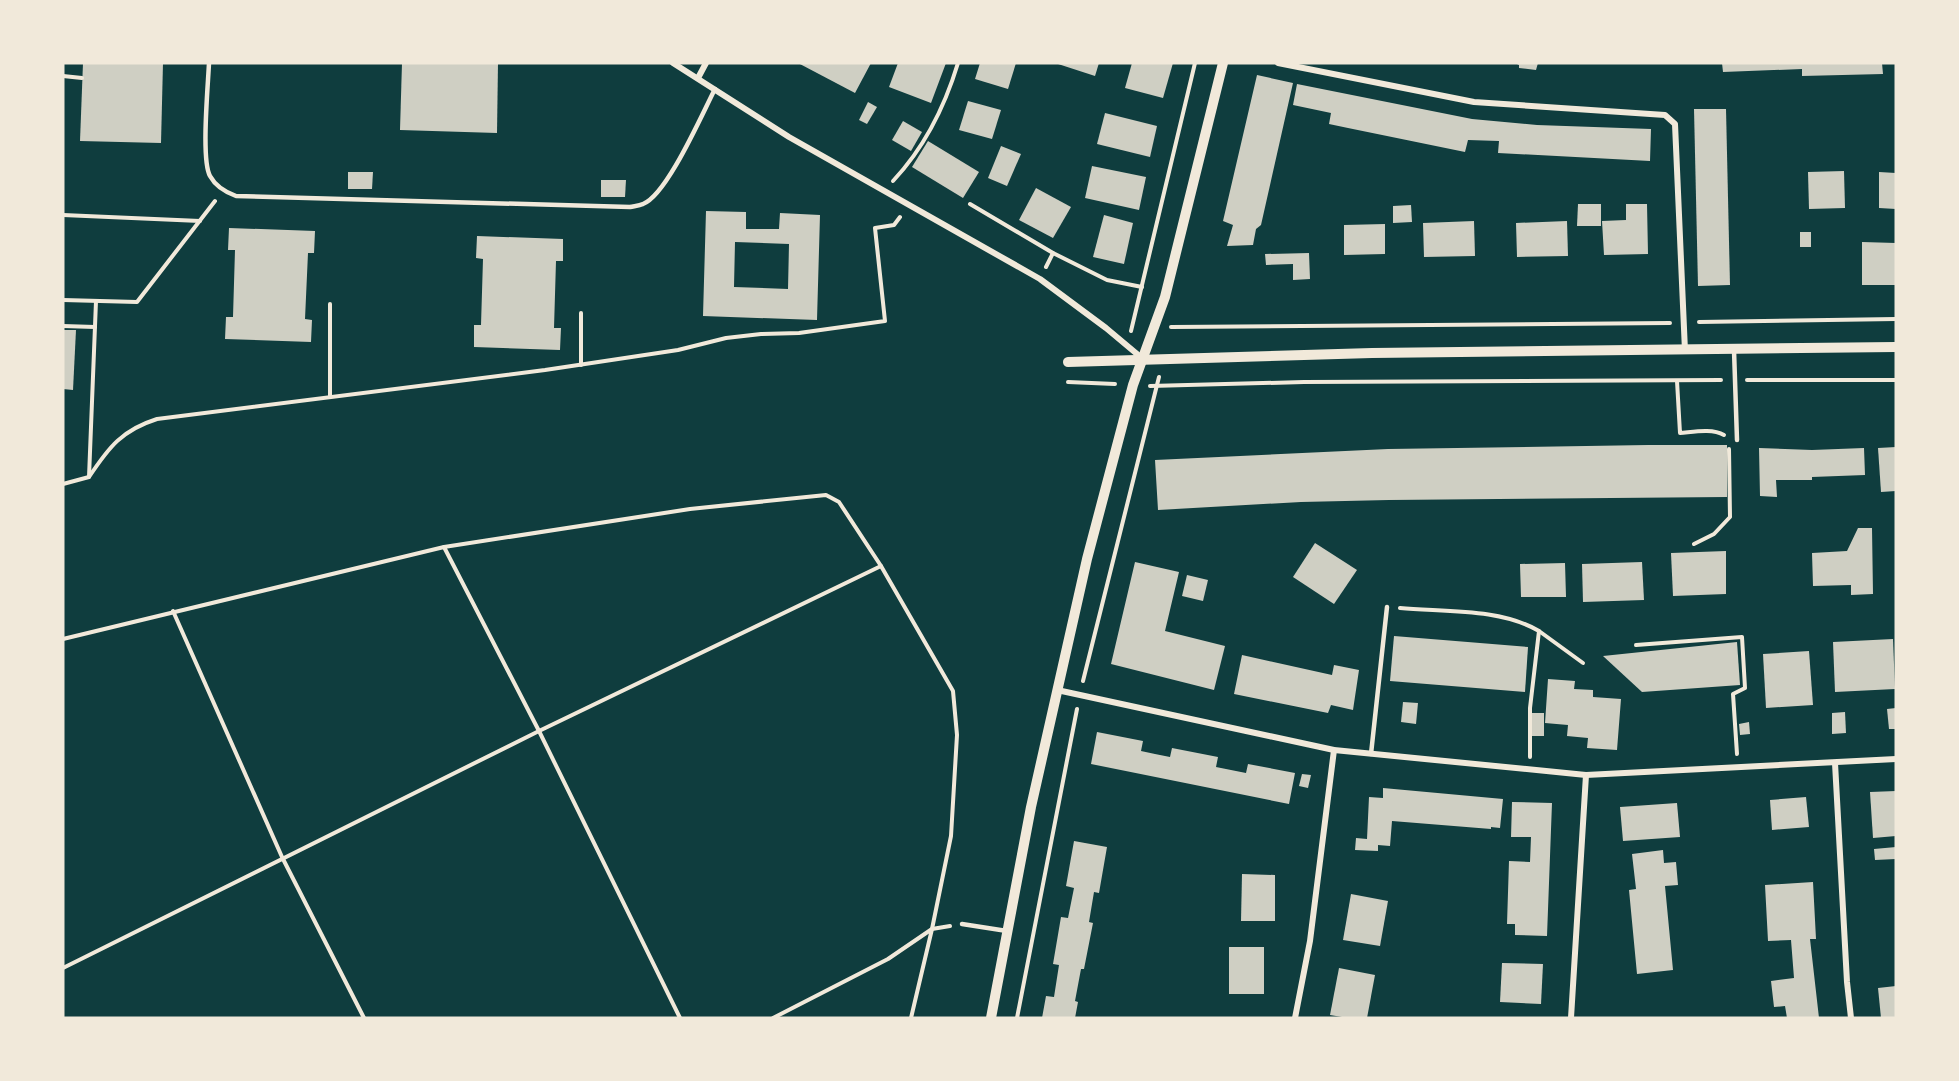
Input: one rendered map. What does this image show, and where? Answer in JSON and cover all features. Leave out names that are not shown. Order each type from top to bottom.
[{"type":"street","points":[[673,63],[789,137],[1040,279],[1098,321],[1143,359]]},
{"type":"street","points":[[698,78],[706,63]]},
{"type":"street","points":[[991,1018],[1056,690],[1090,549],[1132,385],[1165,297],[1223,63]]},
{"type":"street","points":[[1278,63],[1474,102],[1665,115],[1675,124],[1685,351]]},
{"type":"street","points":[[1068,362],[1372,353],[1896,347]]},
{"type":"street","points":[[1056,690],[1334,750],[1586,775],[1896,759]]},
{"type":"street","points":[[1294,1018],[1310,941],[1334,750]]},
{"type":"street","points":[[1835,763],[1851,1018]]},
{"type":"street","points":[[1571,1018],[1586,775]]},
{"type":"lane","points":[[209,63],[206,158],[210,176],[223,191],[236,196],[630,207],[645,204],[668,179],[715,89]]},
{"type":"lane","points":[[1734,350],[1737,440]]},
{"type":"lane","points":[[1371,754],[1387,607]]},
{"type":"lane","points":[[963,924],[1008,931]]},
{"type":"path","points":[[884,190],[905,168],[934,122],[958,63]]},
{"type":"path","points":[[1132,328],[1194,63]]},
{"type":"path","points":[[63,76],[82,78]]},
{"type":"path","points":[[63,300],[137,302],[223,191]]},
{"type":"path","points":[[970,204],[1053,253],[1107,280],[1142,286]]},
{"type":"path","points":[[63,215],[200,221]]},
{"type":"path","points":[[63,484],[89,477],[104,454],[120,438],[138,425],[157,419],[581,364],[678,350],[726,338],[799,333],[885,321],[875,228],[894,225]]},
{"type":"path","points":[[89,477],[96,301]]},
{"type":"path","points":[[330,304],[330,396]]},
{"type":"path","points":[[581,313],[581,364]]},
{"type":"path","points":[[1174,327],[1896,319]]},
{"type":"path","points":[[63,326],[95,327]]},
{"type":"path","points":[[1068,382],[1157,386],[1356,379],[1896,380]]},
{"type":"path","points":[[1677,380],[1680,433],[1704,431],[1720,433],[1729,439],[1730,517],[1714,534],[1695,544]]},
{"type":"path","points":[[63,639],[444,547],[690,509],[826,495],[839,502],[881,566],[953,691],[957,735],[951,836],[911,1018]]},
{"type":"path","points":[[444,547],[539,731],[681,1018]]},
{"type":"path","points":[[63,968],[282,857],[881,566]]},
{"type":"path","points":[[1387,607],[1501,616],[1524,623],[1539,631],[1583,663]]},
{"type":"path","points":[[173,611],[282,857],[364,1018]]},
{"type":"path","points":[[1530,769],[1530,708],[1539,631]]},
{"type":"path","points":[[1636,645],[1742,637],[1745,688],[1733,694],[1738,768]]},
{"type":"path","points":[[773,1018],[888,960],[932,929],[963,924]]},
{"type":"building","points":[[83,63],[163,63],[161,143],[80,141]]},
{"type":"building","points":[[402,63],[498,63],[497,133],[400,130]]},
{"type":"building","points":[[798,63],[871,63],[855,93]]},
{"type":"building","points":[[898,63],[946,63],[931,103],[889,87]]},
{"type":"building","points":[[980,63],[1016,63],[1008,89],[975,79]]},
{"type":"building","points":[[1055,63],[1099,63],[1095,76]]},
{"type":"building","points":[[1132,63],[1173,63],[1163,98],[1125,88]]},
{"type":"building","points":[[1515,63],[1538,63],[1536,70],[1519,68],[1519,65]]},
{"type":"building","points":[[1722,63],[1882,63],[1883,74],[1802,76],[1802,69],[1723,72]]},
{"type":"building","points":[[1257,75],[1293,83],[1261,225],[1256,229],[1253,245],[1227,246],[1233,225],[1223,221]]},
{"type":"building","points":[[1297,84],[1472,119],[1537,125],[1651,129],[1650,161],[1498,153],[1499,141],[1468,140],[1465,152],[1329,124],[1331,113],[1293,105]]},
{"type":"building","points":[[968,101],[1001,110],[992,139],[959,130]]},
{"type":"building","points":[[868,102],[877,107],[867,124],[859,120]]},
{"type":"building","points":[[1694,109],[1726,109],[1730,285],[1698,286]]},
{"type":"building","points":[[1105,113],[1157,126],[1150,157],[1097,144]]},
{"type":"building","points":[[903,121],[922,132],[911,151],[892,140]]},
{"type":"building","points":[[928,141],[979,172],[963,198],[912,167]]},
{"type":"building","points":[[1001,146],[1021,154],[1007,186],[988,178]]},
{"type":"building","points":[[1092,166],[1146,177],[1139,210],[1085,198]]},
{"type":"building","points":[[1844,171],[1845,208],[1809,209],[1808,172]]},
{"type":"building","points":[[348,172],[373,172],[372,189],[348,189]]},
{"type":"building","points":[[1879,172],[1896,173],[1896,209],[1879,208]]},
{"type":"building","points":[[601,180],[626,180],[625,197],[601,197]]},
{"type":"building","points":[[1036,188],[1071,207],[1053,238],[1019,220]]},
{"type":"building","points":[[1578,204],[1601,204],[1601,226],[1577,226]]},
{"type":"building","points":[[1626,204],[1647,204],[1648,254],[1604,255],[1602,221],[1626,220]]},
{"type":"building","points":[[1411,205],[1412,222],[1393,223],[1393,206]]},
{"type":"building","points":[[706,211],[746,212],[746,229],[779,229],[780,213],[820,215],[817,320],[703,316]],"holes":[[[735,242],[789,244],[788,289],[734,287]]]},
{"type":"building","points":[[1104,215],[1133,223],[1124,264],[1093,257]]},
{"type":"building","points":[[1474,221],[1475,256],[1424,257],[1423,223]]},
{"type":"building","points":[[1567,221],[1568,256],[1517,257],[1516,223]]},
{"type":"building","points":[[1385,224],[1385,254],[1344,255],[1344,225]]},
{"type":"building","points":[[229,228],[315,231],[314,253],[308,253],[305,319],[312,320],[311,342],[225,339],[226,317],[233,317],[235,250],[228,250]]},
{"type":"building","points":[[1800,232],[1811,232],[1811,247],[1800,247]]},
{"type":"building","points":[[477,236],[563,239],[563,261],[556,261],[554,328],[561,328],[560,350],[474,347],[474,325],[481,325],[483,259],[476,258]]},
{"type":"building","points":[[1862,242],[1896,243],[1896,285],[1862,285]]},
{"type":"building","points":[[1309,253],[1310,279],[1293,280],[1293,264],[1266,265],[1265,254]]},
{"type":"building","points":[[63,330],[76,330],[73,390],[63,389]]},
{"type":"building","points":[[1727,445],[1727,497],[1301,502],[1158,510],[1155,460],[1388,449]]},
{"type":"building","points":[[1896,447],[1896,491],[1881,492],[1878,448]]},
{"type":"building","points":[[1759,448],[1812,450],[1864,448],[1865,475],[1812,477],[1812,480],[1776,480],[1777,497],[1760,496]]},
{"type":"building","points":[[1858,528],[1872,528],[1873,594],[1851,595],[1851,585],[1813,586],[1812,553],[1847,551]]},
{"type":"building","points":[[1315,543],[1357,570],[1334,604],[1293,577]]},
{"type":"building","points":[[1726,551],[1726,594],[1673,596],[1671,553]]},
{"type":"building","points":[[1135,562],[1179,572],[1165,631],[1225,646],[1214,690],[1111,664]]},
{"type":"building","points":[[1642,562],[1644,600],[1583,602],[1582,564]]},
{"type":"building","points":[[1565,563],[1566,597],[1521,597],[1520,564]]},
{"type":"building","points":[[1187,575],[1208,580],[1203,601],[1182,596]]},
{"type":"building","points":[[1394,636],[1528,647],[1525,692],[1390,681]]},
{"type":"building","points":[[1893,639],[1895,689],[1835,692],[1833,642]]},
{"type":"building","points":[[1737,642],[1740,685],[1642,692],[1603,656]]},
{"type":"building","points":[[1809,651],[1813,705],[1766,708],[1763,654]]},
{"type":"building","points":[[1242,655],[1332,675],[1334,665],[1359,670],[1353,710],[1331,705],[1328,713],[1234,694]]},
{"type":"building","points":[[1548,679],[1575,681],[1574,689],[1593,690],[1593,697],[1621,699],[1617,750],[1587,748],[1588,738],[1567,736],[1568,725],[1545,723]]},
{"type":"building","points":[[1403,702],[1418,703],[1416,724],[1401,722]]},
{"type":"building","points":[[1896,708],[1896,729],[1889,729],[1887,709]]},
{"type":"building","points":[[1845,712],[1846,733],[1832,734],[1832,713]]},
{"type":"building","points":[[1531,713],[1544,713],[1544,736],[1531,736]]},
{"type":"building","points":[[1749,722],[1750,734],[1740,735],[1739,724]]},
{"type":"building","points":[[1097,732],[1143,741],[1141,751],[1155,754],[1170,757],[1172,748],[1218,757],[1216,767],[1246,773],[1248,764],[1295,773],[1289,804],[1091,764]]},
{"type":"building","points":[[1302,774],[1311,775],[1308,788],[1299,786]]},
{"type":"building","points":[[1383,788],[1503,799],[1500,828],[1392,821],[1390,846],[1378,845],[1378,851],[1355,850],[1356,838],[1367,839],[1369,797],[1383,798]]},
{"type":"building","points":[[1896,791],[1896,836],[1873,838],[1870,792]]},
{"type":"building","points":[[1806,797],[1809,827],[1772,830],[1770,800]]},
{"type":"building","points":[[1512,802],[1552,803],[1547,936],[1515,935],[1515,924],[1507,924],[1509,861],[1530,862],[1531,837],[1511,837]]},
{"type":"building","points":[[1677,803],[1680,837],[1623,841],[1620,807]]},
{"type":"building","points":[[1074,841],[1107,847],[1099,893],[1094,892],[1089,922],[1093,923],[1084,969],[1081,969],[1075,1001],[1078,1002],[1075,1018],[1042,1018],[1046,996],[1054,997],[1059,965],[1053,964],[1061,917],[1068,918],[1074,888],[1066,886]]},
{"type":"building","points":[[1896,847],[1896,859],[1875,860],[1874,849]]},
{"type":"building","points":[[1663,850],[1664,863],[1676,862],[1678,885],[1665,886],[1673,970],[1637,974],[1629,890],[1636,889],[1632,854]]},
{"type":"building","points":[[1242,874],[1275,875],[1275,921],[1241,921]]},
{"type":"building","points":[[1813,882],[1816,939],[1810,939],[1819,1018],[1787,1018],[1785,1006],[1774,1007],[1771,981],[1794,978],[1791,940],[1768,941],[1765,885]]},
{"type":"building","points":[[1351,894],[1388,901],[1380,946],[1343,940]]},
{"type":"building","points":[[1229,947],[1264,947],[1264,994],[1229,994]]},
{"type":"building","points":[[1502,963],[1543,964],[1541,1004],[1500,1002]]},
{"type":"building","points":[[1339,968],[1375,975],[1367,1018],[1330,1015]]},
{"type":"building","points":[[1896,986],[1896,1018],[1881,1018],[1878,988]]}]
